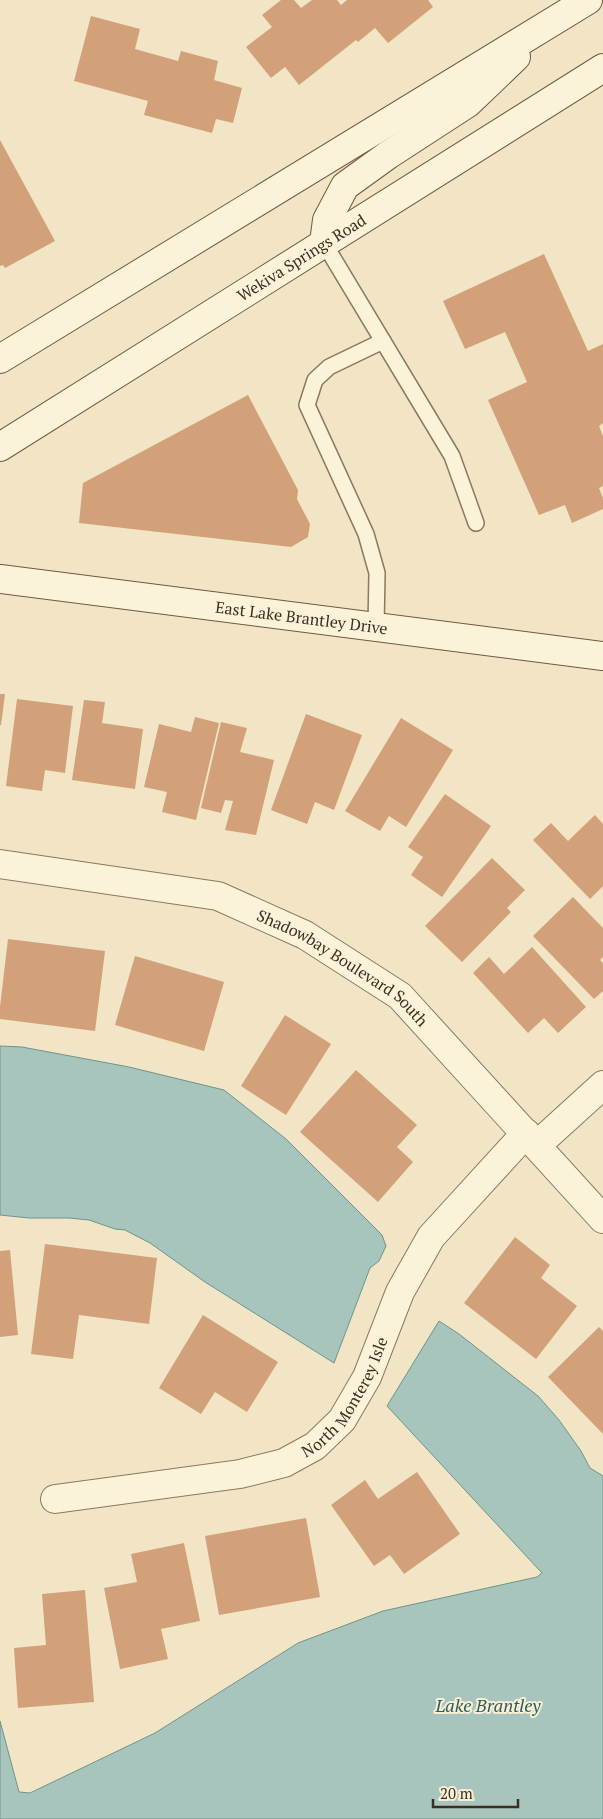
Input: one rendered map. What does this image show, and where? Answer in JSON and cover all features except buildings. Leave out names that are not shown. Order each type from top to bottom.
[{"type":"street","points":[[0,359],[588,0]]},
{"type":"street","points":[[324,243],[327,220],[345,186],[388,155],[468,104],[551,23]]},
{"type":"street","name":"Wekiva Springs Road","points":[[0,447],[603,68]]},
{"type":"street","name":"East Lake Brantley Drive","points":[[0,579],[603,656]]},
{"type":"street","name":"Shadowbay Boulevard South","points":[[0,864],[218,896],[305,935],[400,996],[603,1219]]},
{"type":"street","name":"North Monterey Isle","points":[[55,1499],[240,1474],[284,1463],[315,1446],[342,1420],[367,1377],[400,1292],[431,1237],[532,1139],[603,1085]]},
{"type":"lane","points":[[324,243],[452,456],[476,523]]},
{"type":"lane","points":[[376,627],[377,573],[366,534],[307,406],[315,380],[329,367],[383,341]]},
{"type":"water","points":[[0,1046],[22,1047],[129,1067],[224,1090],[286,1139],[382,1235],[386,1246],[379,1261],[370,1268],[334,1363],[205,1282],[150,1243],[125,1230],[115,1229],[89,1220],[0,1215]]},
{"type":"water","name":"Lake Brantley","points":[[439,1321],[459,1334],[538,1396],[559,1420],[581,1451],[590,1468],[603,1476],[603,1819],[0,1819],[0,1721],[19,1792],[30,1793],[155,1733],[298,1643],[383,1611],[537,1577],[542,1573],[387,1406]]}]
